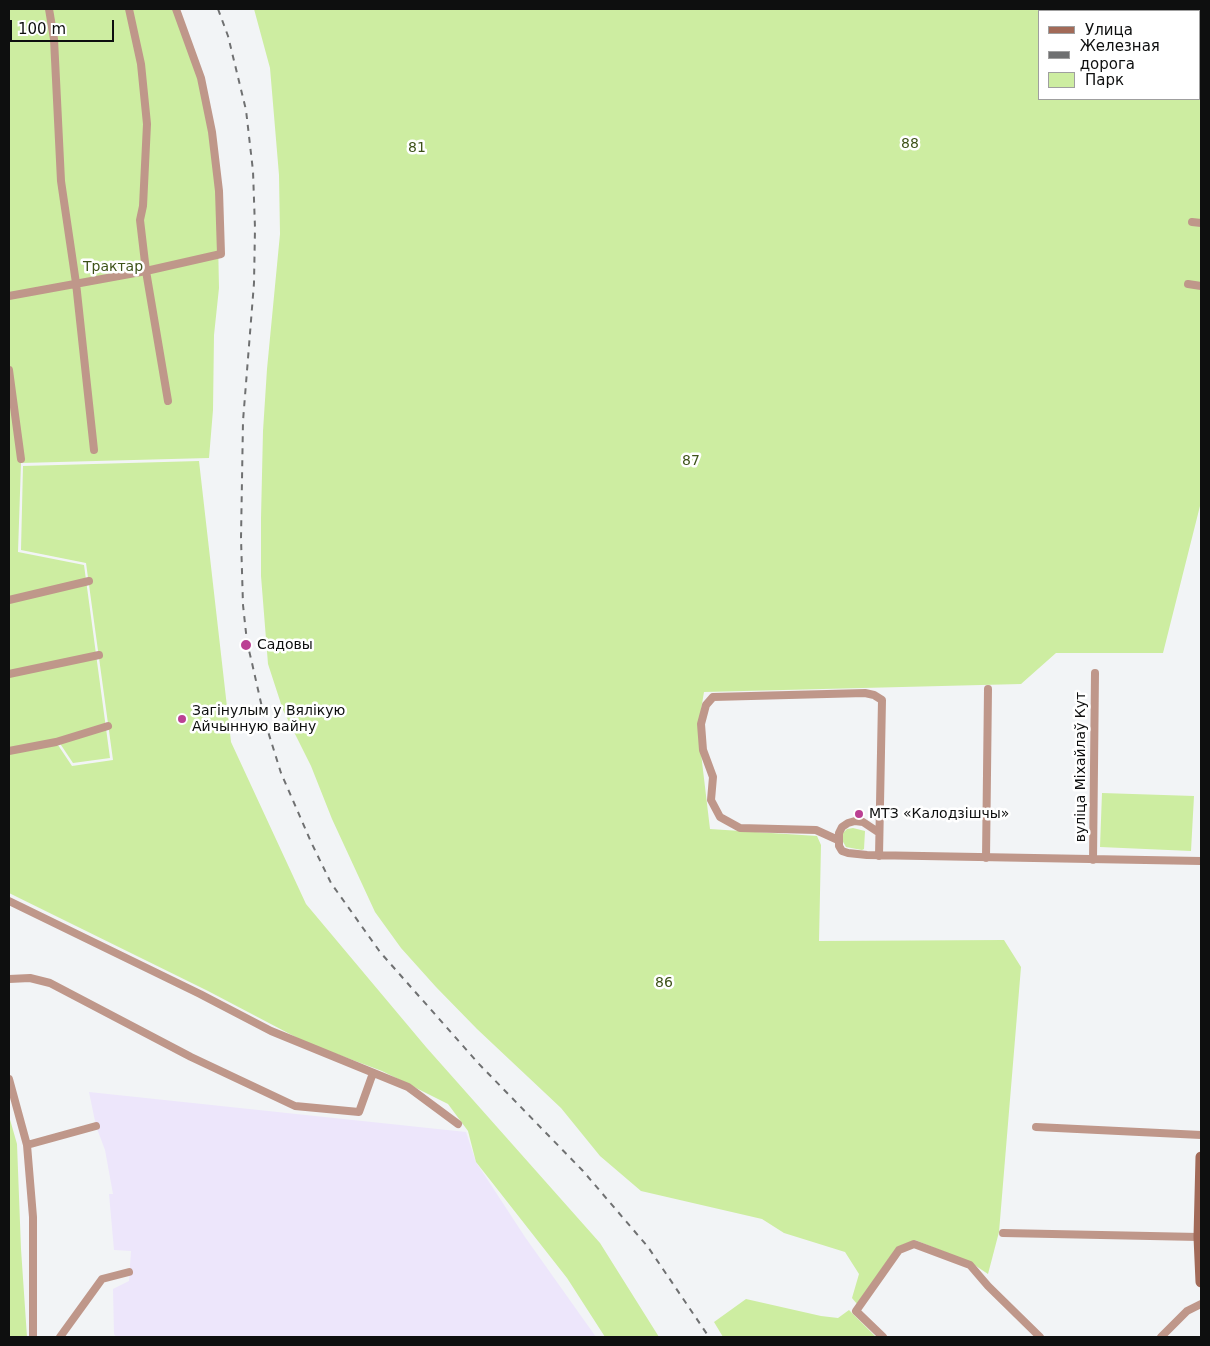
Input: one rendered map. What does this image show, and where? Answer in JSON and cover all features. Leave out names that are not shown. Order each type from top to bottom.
[{"type":"street","points":[[49,9],[54,39],[61,181],[76,283],[94,450]]},
{"type":"street","points":[[129,9],[141,64],[147,124],[143,206],[140,220],[146,271],[168,402]]},
{"type":"street","points":[[9,296],[146,271],[221,254],[220,190],[212,132],[201,78],[176,9]]},
{"type":"street","points":[[1192,222],[1201,223]]},
{"type":"street","points":[[1188,284],[1201,286]]},
{"type":"street","points":[[9,370],[21,459]]},
{"type":"street","points":[[9,600],[89,581]]},
{"type":"street","points":[[9,674],[99,655]]},
{"type":"street","name":"вуліца Міхайлаў Кут","points":[[1093,860],[1095,674]]},
{"type":"street","points":[[986,858],[988,689]]},
{"type":"street","name":"вуліца Міхайлаў Кут","points":[[878,832],[882,750],[882,700],[874,695],[864,693],[713,698],[706,705],[700,724],[703,750],[713,777],[711,800],[720,817],[740,828],[816,830],[838,840],[842,850],[848,853],[879,856],[1201,862]]},
{"type":"street","points":[[9,751],[56,742],[108,726]]},
{"type":"street","points":[[838,840],[842,827],[855,821],[868,824],[878,832],[879,856]]},
{"type":"street","points":[[9,901],[200,994],[271,1031],[408,1087],[458,1124]]},
{"type":"street","points":[[9,978],[30,978],[50,983],[191,1057],[295,1106],[359,1112],[373,1072]]},
{"type":"street","points":[[9,1079],[27,1146],[33,1217],[33,1337]]},
{"type":"street","points":[[27,1146],[96,1126]]},
{"type":"street","points":[[1036,1127],[1201,1135]]},
{"type":"street","points":[[1201,1156],[1199,1237],[1201,1282]]},
{"type":"street","points":[[1003,1233],[1199,1237]]},
{"type":"street","points":[[883,1337],[856,1311],[899,1250],[914,1244],[970,1265],[988,1286],[1040,1337]]},
{"type":"street","points":[[60,1337],[102,1279],[129,1272]]},
{"type":"street","points":[[1161,1337],[1187,1311],[1201,1304]]},
{"type":"shaded area","points":[[89,1092],[466,1132],[476,1162],[525,1237],[596,1337],[116,1337],[114,1334],[113,1289],[129,1281],[131,1251],[114,1250],[109,1194],[113,1194],[105,1150],[96,1126]]},
{"type":"green space","name":"Трактар","points":[[9,9],[173,9],[199,79],[210,133],[217,191],[219,288],[214,335],[213,410],[209,458],[21,463],[18,552],[84,565],[110,758],[73,763],[57,739],[9,749]]},
{"type":"green space","points":[[254,9],[1201,9],[1201,502],[1163,653],[1056,653],[1021,684],[704,692],[698,728],[710,829],[817,836],[821,845],[819,941],[1004,940],[1021,967],[999,1232],[988,1274],[970,1262],[915,1240],[897,1247],[857,1304],[852,1298],[859,1274],[845,1252],[784,1233],[762,1219],[641,1191],[600,1156],[561,1108],[477,1029],[436,987],[401,948],[375,912],[332,819],[311,766],[283,710],[268,664],[261,576],[261,518],[263,431],[267,369],[280,234],[279,175],[270,68]]},
{"type":"green space","points":[[199,461],[231,742],[306,904],[426,1047],[600,1243],[659,1337],[605,1337],[567,1278],[476,1162],[468,1131],[448,1104],[382,1071],[307,1043],[208,991],[9,893],[9,751],[56,742],[72,766],[113,760],[86,563],[21,550],[23,466]]},
{"type":"green space","points":[[1102,793],[1194,796],[1191,851],[1100,847]]},
{"type":"green space","points":[[853,828],[865,831],[864,849],[862,850],[846,847],[842,840],[843,833],[847,829]]},
{"type":"green space","points":[[9,1116],[17,1144],[27,1337],[9,1337]]},
{"type":"green space","points":[[746,1299],[838,1318],[849,1310],[876,1337],[723,1337],[714,1322]]},
{"type":"railway","points":[[218,9],[228,36],[246,110],[253,171],[254,283],[243,421],[241,538],[243,605],[247,642],[266,725],[281,773],[331,883],[380,952],[478,1063],[583,1171],[648,1247],[709,1337]]},
{"type":"place","name":"Садовы","points":[[246,645]]},
{"type":"place","name":"Загінулым у Вялікую Айчынную вайну","points":[[182,719]]},
{"type":"place","name":"МТЗ «Калодзішчы»","points":[[859,814]]},
{"type":"park label","name":"88","points":[[910,144]]},
{"type":"park label","name":"81","points":[[417,148]]},
{"type":"park label","name":"87","points":[[691,461]]},
{"type":"park label","name":"86","points":[[664,983]]}]
